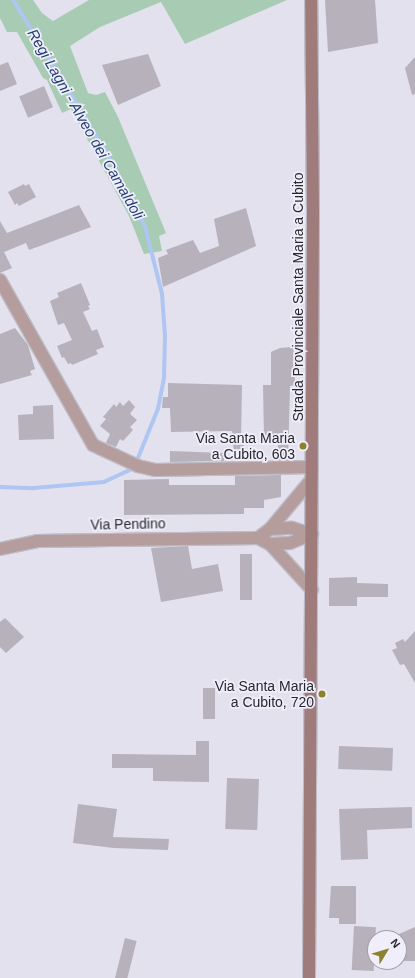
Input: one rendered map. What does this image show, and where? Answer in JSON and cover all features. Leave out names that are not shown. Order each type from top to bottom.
[{"type":"main road","name":"Strada Provinciale Santa Maria a Cubito","points":[[309,978],[312,590],[311,0]]},
{"type":"street","points":[[0,280],[93,444],[134,464],[156,470],[312,467]]},
{"type":"street","points":[[258,538],[270,529],[312,479]]},
{"type":"street","points":[[270,529],[292,528],[312,534]]},
{"type":"street","name":"Via Pendino","points":[[270,544],[290,543],[312,534]]},
{"type":"street","name":"Via Pendino","points":[[0,549],[37,541],[258,538],[270,544],[312,590]]},
{"type":"green space","points":[[0,0],[33,0],[42,13],[53,21],[89,0],[287,0],[185,44],[161,2],[100,27],[70,46],[88,93],[96,95],[105,92],[118,117],[166,233],[159,236],[162,251],[144,254],[129,216],[71,109],[62,113],[47,80],[43,78],[17,32],[7,32],[0,18]]},
{"type":"building","points":[[325,0],[375,0],[378,43],[328,52]]},
{"type":"building","points":[[148,54],[161,86],[118,105],[102,65]]},
{"type":"building","points":[[415,57],[415,94],[412,95],[405,68]]},
{"type":"building","points":[[8,62],[17,84],[0,91],[0,65]]},
{"type":"building","points":[[44,86],[53,107],[28,118],[19,97]]},
{"type":"building","points":[[24,184],[25,186],[29,184],[36,197],[19,206],[17,203],[15,205],[8,192]]},
{"type":"building","points":[[79,205],[91,227],[29,250],[26,243],[4,252],[12,268],[0,273],[0,221],[7,233]]},
{"type":"building","points":[[246,208],[256,246],[163,287],[158,258],[168,254],[166,250],[193,240],[200,253],[219,246],[214,219]]},
{"type":"building","points":[[81,283],[90,305],[88,306],[90,309],[83,312],[92,331],[97,329],[104,347],[96,350],[98,354],[72,365],[71,363],[68,364],[64,357],[62,358],[57,346],[72,340],[64,323],[58,325],[50,301],[59,297],[57,293]]},
{"type":"building","points":[[15,328],[28,345],[35,369],[30,371],[32,375],[0,384],[0,334]]},
{"type":"building","points":[[294,347],[295,385],[290,386],[288,460],[278,460],[278,438],[264,438],[263,385],[271,385],[271,352],[280,348]]},
{"type":"building","points":[[168,383],[242,385],[241,438],[243,438],[244,451],[234,453],[232,431],[171,432],[170,408],[162,408],[163,397],[168,397]]},
{"type":"building","points":[[129,400],[135,407],[130,414],[137,420],[130,427],[133,430],[123,441],[120,439],[116,447],[106,443],[110,434],[100,426],[106,419],[103,417],[114,404],[116,407],[120,402],[123,406]]},
{"type":"building","points":[[53,405],[54,439],[19,440],[18,415],[33,414],[33,406]]},
{"type":"building","points":[[170,451],[224,453],[224,461],[170,462]]},
{"type":"building","points":[[281,475],[281,497],[264,500],[264,508],[244,508],[244,514],[124,515],[124,480],[169,479],[169,485],[235,485],[235,476]]},
{"type":"building","points":[[188,546],[192,569],[218,564],[223,591],[161,602],[151,548]]},
{"type":"building","points":[[240,554],[252,554],[252,600],[240,600]]},
{"type":"building","points":[[357,577],[357,583],[388,584],[388,597],[357,597],[357,606],[329,606],[329,578]]},
{"type":"building","points":[[5,618],[24,637],[6,653],[0,647],[0,622]]},
{"type":"building","points":[[415,631],[415,683],[404,664],[400,665],[392,650],[397,648],[395,643],[403,639],[405,642]]},
{"type":"building","points":[[203,688],[215,688],[215,719],[203,719]]},
{"type":"building","points":[[196,741],[209,741],[209,782],[153,781],[153,768],[112,768],[112,754],[196,755]]},
{"type":"building","points":[[339,746],[393,748],[392,771],[338,769]]},
{"type":"building","points":[[227,778],[259,779],[257,830],[225,829]]},
{"type":"building","points":[[78,804],[117,809],[113,837],[169,839],[168,850],[114,848],[73,843]]},
{"type":"building","points":[[412,807],[412,828],[367,830],[368,859],[341,860],[339,809]]},
{"type":"building","points":[[331,886],[356,886],[356,924],[339,924],[339,918],[329,918]]},
{"type":"building","points":[[354,926],[376,927],[376,930],[367,930],[367,970],[374,971],[352,970]]},
{"type":"building","points":[[415,927],[415,961],[407,961],[407,930]]},
{"type":"building","points":[[125,938],[137,941],[127,978],[115,978]]},
{"type":"waterway","name":"Regi Lagni - Alveo dei Camaldoli","points":[[0,487],[34,488],[104,482],[134,468],[158,409],[164,377],[165,336],[162,294],[145,227],[104,149],[13,0]]},
{"type":"place","name":"Via Santa Maria a Cubito, 603","points":[[303,446]]},
{"type":"place","name":"Via Santa Maria a Cubito, 720","points":[[322,694]]}]
